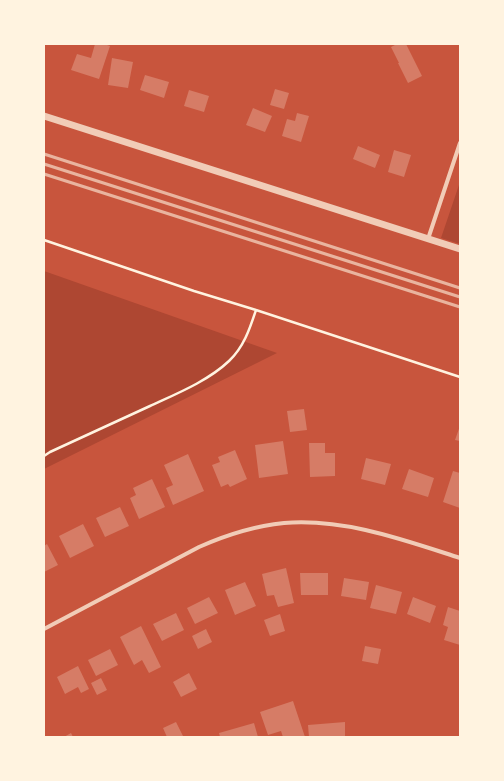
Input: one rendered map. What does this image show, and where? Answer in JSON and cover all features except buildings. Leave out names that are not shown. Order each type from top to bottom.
[{"type":"street","points":[[44,116],[460,249]]},
{"type":"street","points":[[428,239],[460,143]]},
{"type":"street","points":[[44,629],[199,547],[238,532],[261,526],[309,522],[341,525],[386,535],[460,558]]},
{"type":"path","points":[[44,240],[194,291],[460,377]]},
{"type":"path","points":[[44,456],[181,392],[209,376],[230,361],[239,349],[248,334],[256,310]]},
{"type":"shaded area","points":[[460,182],[460,244],[441,238]]},
{"type":"shaded area","points":[[44,271],[277,353],[44,469]]},
{"type":"railway","points":[[44,154],[460,288]]},
{"type":"railway","points":[[44,164],[460,297]]},
{"type":"railway","points":[[44,174],[460,307]]}]
